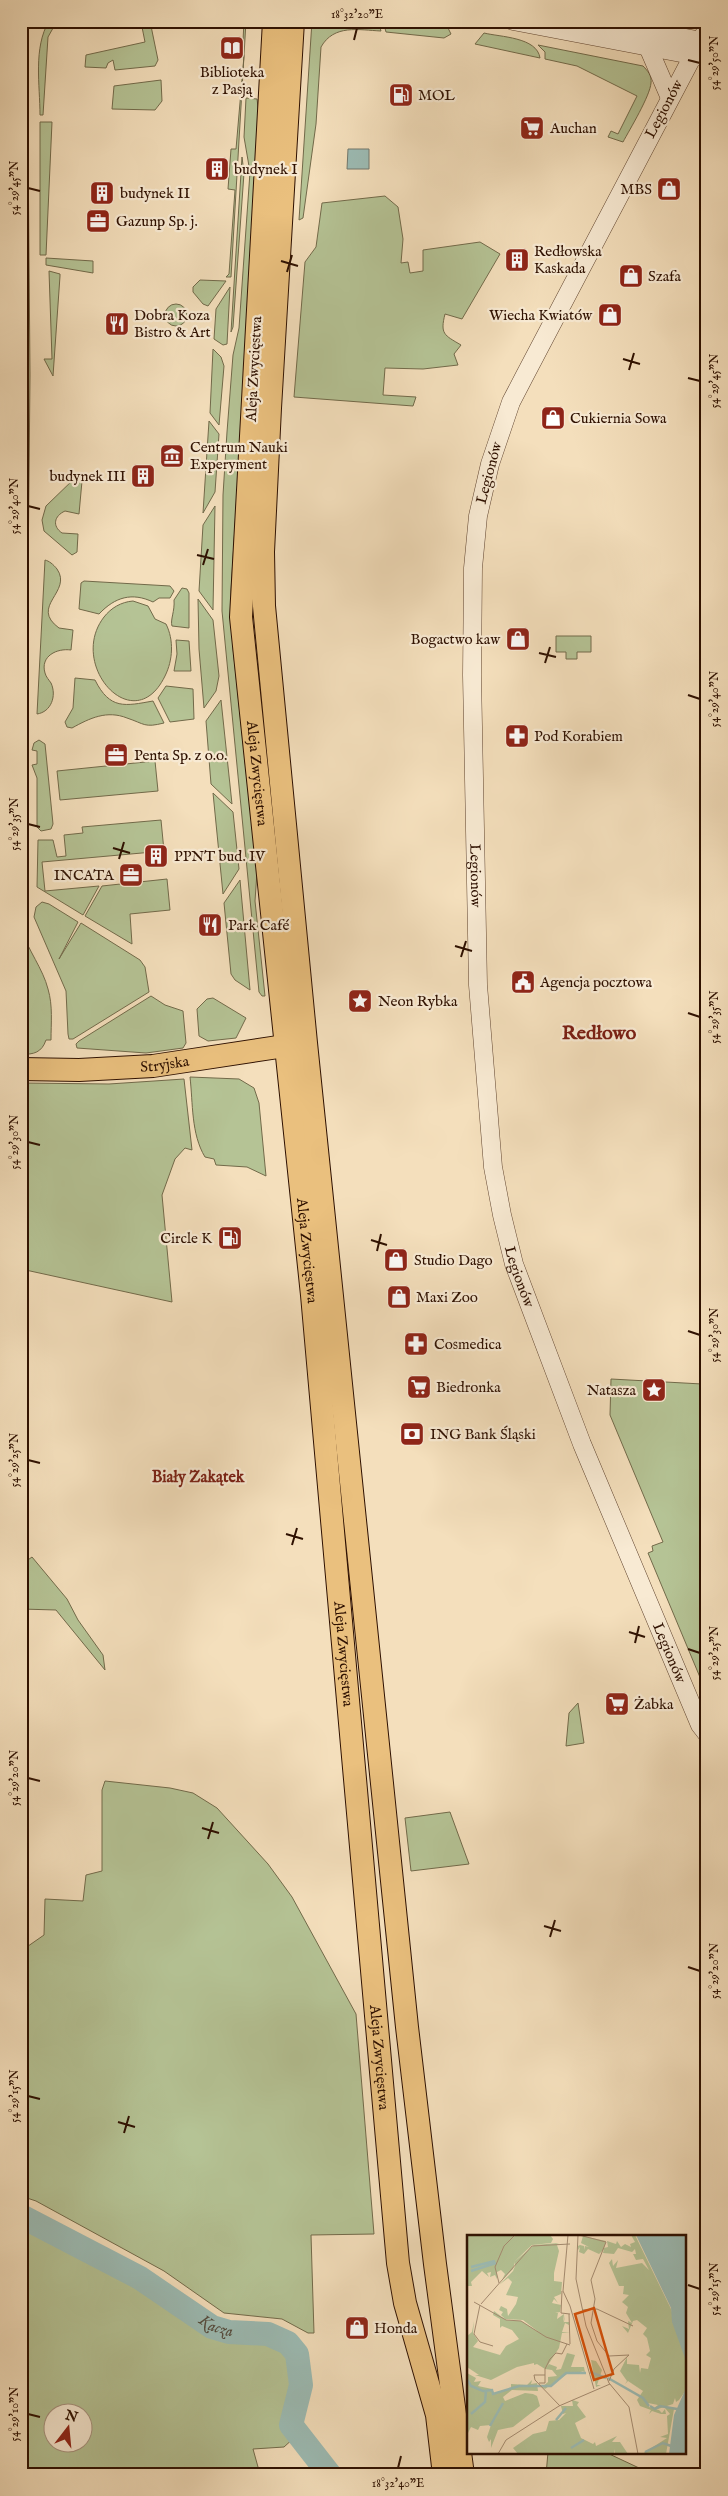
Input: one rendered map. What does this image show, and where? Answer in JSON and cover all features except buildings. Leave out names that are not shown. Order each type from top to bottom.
[{"type":"main road","name":"Aleja Zwycięstwa","points":[[274,21],[241,617],[295,1044],[407,2027],[435,2264],[463,2475]]},
{"type":"main road","name":"Aleja Zwycięstwa","points":[[293,21],[263,552],[267,649],[315,1320],[398,2263],[405,2302],[437,2415],[444,2475]]},
{"type":"main road","name":"Stryjska","points":[[21,1069],[79,1070],[152,1066],[295,1044]]},
{"type":"main road","points":[[378,2030],[407,2027]]},
{"type":"street","points":[[513,21],[648,47],[703,45]]},
{"type":"street","points":[[596,21],[703,45]]},
{"type":"street","name":"Legionów","points":[[703,45],[670,98],[520,385],[502,429],[484,488],[475,539],[472,585],[477,952],[481,1032],[493,1167],[502,1215],[514,1264],[582,1444],[650,1610],[700,1725],[707,1734]]},
{"type":"street","points":[[648,47],[670,98]]},
{"type":"green space","points":[[21,21],[27,21],[30,375],[28,580],[24,580],[25,589],[21,593]]},
{"type":"green space","points":[[49,21],[57,21],[48,37],[43,115],[40,115],[39,55],[44,32]]},
{"type":"green space","points":[[244,21],[246,21],[244,56],[241,42],[243,41]]},
{"type":"green space","points":[[312,21],[378,21],[381,31],[348,30],[340,32],[326,40],[321,47],[316,124],[303,218],[299,220]]},
{"type":"green space","points":[[383,21],[427,21],[447,26],[451,34],[444,38],[386,32]]},
{"type":"green space","points":[[151,26],[158,60],[155,66],[115,70],[113,60],[108,63],[106,68],[85,67],[86,55],[145,42],[142,27]]},
{"type":"green space","points":[[484,33],[525,42],[537,51],[540,58],[475,44]]},
{"type":"green space","points":[[538,45],[643,66],[651,78],[650,89],[623,142],[608,137],[611,131],[618,134],[637,96],[577,66],[545,59],[545,52]]},
{"type":"green space","points":[[244,58],[231,277],[226,277],[229,274],[235,190],[228,189],[231,149],[236,149]]},
{"type":"green space","points":[[161,80],[162,101],[155,110],[112,109],[114,86]]},
{"type":"green space","points":[[246,98],[257,99],[260,123],[231,591],[233,648],[257,872],[255,901],[265,996],[262,996],[259,992],[222,611],[223,495],[227,432],[233,355],[239,328],[250,172],[244,137]]},
{"type":"green space","points":[[40,122],[52,122],[46,255],[40,255]]},
{"type":"green space","points":[[242,157],[244,173],[233,327],[231,332]]},
{"type":"green space","points":[[385,196],[398,207],[403,239],[401,263],[408,262],[410,273],[423,271],[423,250],[480,242],[500,254],[462,319],[445,314],[443,330],[447,336],[461,345],[454,354],[458,365],[423,369],[385,368],[383,395],[416,397],[413,406],[294,397],[305,262],[316,247],[322,203]]},
{"type":"green space","points":[[46,258],[93,261],[93,273],[46,265]]},
{"type":"green space","points":[[49,271],[60,274],[53,376],[44,359],[52,359]]},
{"type":"green space","points":[[200,280],[226,281],[208,306],[203,304],[193,292],[193,287]]},
{"type":"green space","points":[[230,287],[227,344],[223,345],[214,339],[216,309]]},
{"type":"green space","points":[[172,304],[180,304],[187,311],[187,319],[180,326],[172,326],[165,319],[165,311]]},
{"type":"green space","points":[[213,349],[221,357],[224,366],[219,425],[210,413]]},
{"type":"green space","points":[[209,421],[219,434],[215,492],[203,513]]},
{"type":"green space","points":[[76,477],[82,481],[79,514],[65,511],[58,516],[56,521],[57,527],[62,533],[78,534],[77,552],[72,555],[44,531],[42,520],[46,506]]},
{"type":"green space","points":[[215,506],[213,610],[199,591],[203,525]]},
{"type":"green space","points":[[45,560],[56,567],[60,577],[60,585],[49,606],[48,613],[51,620],[59,628],[73,630],[71,650],[55,652],[45,662],[45,673],[53,688],[53,698],[52,703],[46,710],[37,714]]},
{"type":"green space","points":[[84,581],[170,586],[174,591],[170,598],[159,598],[153,602],[138,597],[124,598],[111,604],[99,614],[79,609],[81,583]]},
{"type":"green space","points":[[182,588],[187,589],[189,593],[189,628],[172,626],[174,600]]},
{"type":"green space","points":[[198,599],[213,620],[219,676],[216,691],[204,708],[199,649]]},
{"type":"green space","points":[[133,601],[148,606],[155,619],[166,624],[171,643],[171,657],[165,676],[152,694],[137,701],[122,698],[109,689],[99,674],[94,655],[95,636],[104,617],[117,606]]},
{"type":"green space","points":[[556,636],[591,636],[591,652],[577,652],[577,659],[566,659],[566,652],[556,652]]},
{"type":"green space","points":[[176,640],[189,641],[191,671],[174,671],[177,654]]},
{"type":"green space","points":[[75,678],[95,680],[106,697],[119,704],[153,701],[164,723],[148,725],[120,716],[106,715],[92,718],[72,728],[67,727],[65,722],[73,708]]},
{"type":"green space","points":[[166,686],[193,689],[194,719],[170,722],[158,698]]},
{"type":"green space","points":[[221,700],[232,804],[211,784],[206,721]]},
{"type":"green space","points":[[39,740],[45,744],[53,824],[51,829],[41,831],[37,827],[37,778],[32,765],[37,764],[37,751],[32,750],[34,743]]},
{"type":"green space","points":[[155,761],[158,791],[60,800],[57,771]]},
{"type":"green space","points":[[213,793],[233,812],[239,869],[223,894]]},
{"type":"green space","points":[[161,820],[164,851],[42,862],[45,891],[99,886],[83,915],[37,887],[38,840],[53,840],[57,857],[66,856],[64,835],[83,833],[82,827]]},
{"type":"green space","points":[[167,879],[170,910],[130,914],[132,944],[85,916],[102,886]]},
{"type":"green space","points":[[240,880],[250,990],[235,980],[231,974],[224,903]]},
{"type":"green space","points":[[42,902],[49,904],[78,922],[59,959],[81,923],[140,960],[145,967],[149,992],[73,1039],[69,1039],[68,1034],[66,991],[34,917],[36,907]]},
{"type":"green space","points":[[21,929],[46,982],[51,1008],[51,1040],[46,1040],[37,1052],[26,1054],[21,1054]]},
{"type":"green space","points":[[151,996],[165,1005],[183,1011],[186,1043],[183,1048],[146,1053],[77,1048],[76,1044],[79,1041]]},
{"type":"green space","points":[[213,998],[246,1018],[236,1038],[208,1041],[199,1036],[197,1009],[207,999]]},
{"type":"green space","points":[[190,1077],[239,1079],[254,1088],[259,1103],[266,1176],[247,1167],[216,1165],[214,1159],[205,1157],[200,1148],[195,1128]]},
{"type":"green space","points":[[184,1079],[192,1150],[185,1148],[175,1159],[162,1195],[172,1302],[21,1269],[21,1083],[109,1084]]},
{"type":"green space","points":[[611,1379],[702,1384],[702,1381],[707,1382],[707,1694],[648,1553],[653,1551],[652,1546],[663,1542],[610,1415]]},
{"type":"green space","points":[[21,1556],[25,1562],[32,1557],[67,1599],[78,1620],[103,1655],[105,1670],[56,1610],[21,1609]]},
{"type":"green space","points":[[578,1703],[584,1743],[566,1746],[569,1713]]},
{"type":"green space","points":[[105,1781],[170,1788],[193,1793],[217,1808],[268,1864],[292,1897],[356,2014],[374,2234],[311,2235],[314,2333],[308,2333],[282,2319],[224,2313],[164,2271],[36,2201],[21,2196],[21,1951],[44,1935],[45,1899],[83,1901],[86,1875],[102,1871],[102,1790]]},
{"type":"green space","points":[[450,1812],[469,1864],[411,1871],[405,1818]]},
{"type":"green space","points":[[21,2221],[140,2285],[210,2330],[225,2336],[286,2344],[296,2362],[299,2385],[287,2417],[288,2427],[295,2437],[284,2447],[253,2449],[258,2467],[248,2475],[21,2475]]},
{"type":"green space","points":[[548,2454],[609,2454],[654,2475],[546,2475]]},
{"type":"water","points":[[348,149],[369,149],[369,169],[347,169]]},
{"type":"waterway","name":"Kacza","points":[[21,2216],[140,2278],[212,2327],[229,2332],[268,2334],[288,2343],[297,2354],[301,2385],[291,2425],[330,2475]]},
{"type":"place","name":"Biblioteka z Pasją","points":[[232,48]]},
{"type":"place","name":"MOL","points":[[401,95]]},
{"type":"place","name":"Auchan","points":[[532,128]]},
{"type":"place","name":"budynek I","points":[[217,169]]},
{"type":"place","name":"MBS","points":[[669,189]]},
{"type":"place","name":"budynek II","points":[[102,193]]},
{"type":"place","name":"Gazunp Sp. j.","points":[[98,221]]},
{"type":"place","name":"Redłowska Kaskada","points":[[517,260]]},
{"type":"place","name":"Szafa","points":[[631,276]]},
{"type":"place","name":"Wiecha Kwiatów","points":[[610,315]]},
{"type":"place","name":"Dobra Koza Bistro & Art","points":[[117,324]]},
{"type":"place","name":"Cukiernia Sowa","points":[[553,418]]},
{"type":"place","name":"Centrum Nauki Experyment","points":[[172,456]]},
{"type":"place","name":"budynek III","points":[[143,476]]},
{"type":"place","name":"Bogactwo kaw","points":[[518,639]]},
{"type":"place","name":"Pod Korabiem","points":[[517,736]]},
{"type":"place","name":"Penta Sp. z o.o.","points":[[116,755]]},
{"type":"place","name":"PPNT bud. IV","points":[[156,856]]},
{"type":"place","name":"INCATA","points":[[131,875]]},
{"type":"place","name":"Park Café","points":[[210,925]]},
{"type":"place","name":"Agencja pocztowa","points":[[523,982]]},
{"type":"place","name":"Neon Rybka","points":[[360,1001]]},
{"type":"place","name":"Circle K","points":[[230,1238]]},
{"type":"place","name":"Studio Dago","points":[[396,1260]]},
{"type":"place","name":"Maxi Zoo","points":[[399,1297]]},
{"type":"place","name":"Cosmedica","points":[[416,1344]]},
{"type":"place","name":"Biedronka","points":[[419,1387]]},
{"type":"place","name":"Natasza","points":[[654,1390]]},
{"type":"place","name":"ING Bank Śląski","points":[[412,1434]]},
{"type":"place","name":"Żabka","points":[[617,1704]]},
{"type":"place","name":"Honda","points":[[357,2328]]},
{"type":"district","name":"Redłowo","points":[[599,1033]]},
{"type":"district","name":"Biały Zakątek","points":[[198,1478]]}]
